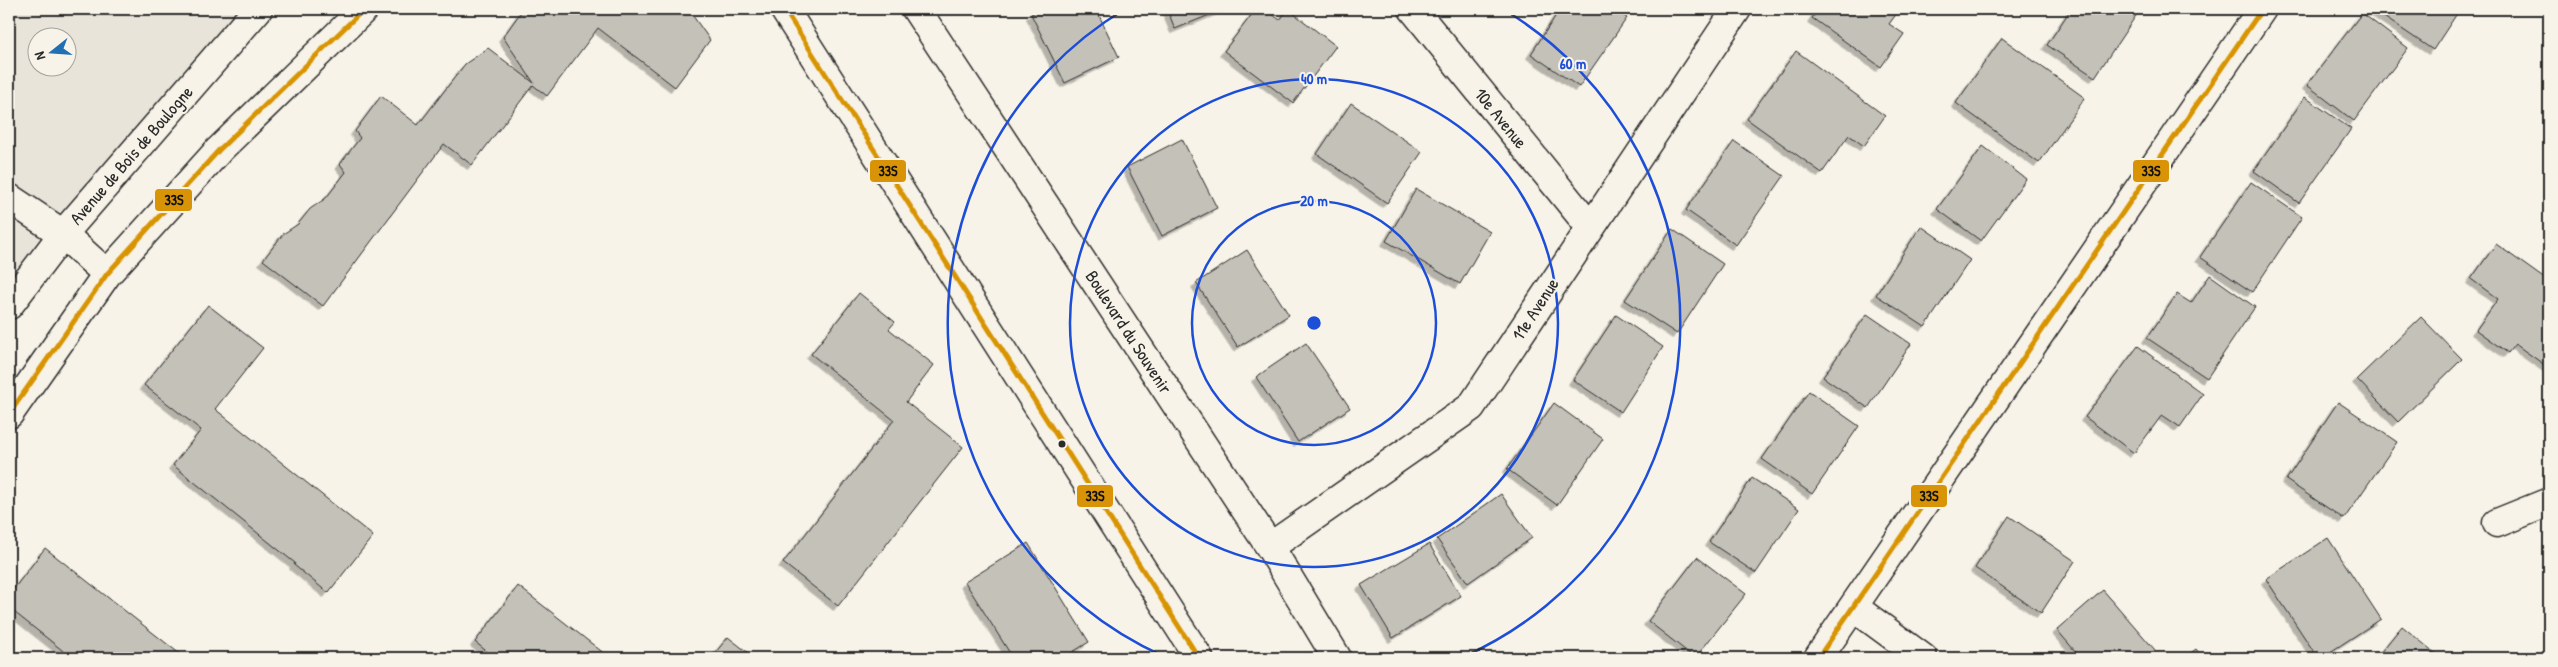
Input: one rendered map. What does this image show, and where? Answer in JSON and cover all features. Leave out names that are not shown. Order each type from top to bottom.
[{"type":"street","name":"Avenue de Bois de Boulogne","points":[[9,305],[63,234],[258,9]]},
{"type":"street","points":[[9,414],[107,274],[219,150],[364,9]]},
{"type":"street","points":[[784,9],[1199,658]]},
{"type":"street","name":"Boulevard du Souvenir","points":[[916,9],[1270,547],[1337,658]]},
{"type":"street","name":"10e Avenue","points":[[1413,9],[1590,227]]},
{"type":"street","name":"11e Avenue","points":[[1270,547],[1471,407],[1737,9]]},
{"type":"street","points":[[1818,658],[1855,608],[2262,9]]},
{"type":"street","points":[[9,198],[63,234],[107,274]]},
{"type":"street","points":[[2497,523],[2549,502]]},
{"type":"street","points":[[1855,608],[1923,658]]},
{"type":"shaded area","points":[[9,9],[239,9],[9,305]]},
{"type":"building","points":[[523,9],[600,9],[604,12],[606,9],[688,9],[710,40],[675,87],[598,28],[547,96],[533,85],[472,165],[444,144],[323,306],[263,260],[283,234],[298,224],[310,209],[326,198],[346,172],[340,164],[360,138],[355,131],[381,96],[418,125],[465,64],[488,48],[534,83],[503,37]]},
{"type":"building","points":[[1042,9],[1096,9],[1119,57],[1065,83],[1031,14]]},
{"type":"building","points":[[1167,9],[1224,9],[1175,29]]},
{"type":"building","points":[[1256,9],[1265,9],[1280,20],[1288,9],[1336,46],[1293,103],[1224,51]]},
{"type":"building","points":[[1560,9],[1614,9],[1627,18],[1579,87],[1531,54]]},
{"type":"building","points":[[1818,9],[1900,9],[1889,24],[1904,34],[1881,67],[1812,18]]},
{"type":"building","points":[[2071,9],[2135,9],[2139,11],[2095,77],[2047,45]]},
{"type":"building","points":[[2372,9],[2460,9],[2433,50]]},
{"type":"building","points":[[2362,13],[2408,48],[2354,121],[2307,85]]},
{"type":"building","points":[[2002,38],[2085,98],[2039,163],[1956,103]]},
{"type":"building","points":[[1796,51],[1885,116],[1864,146],[1849,135],[1822,173],[1747,119]]},
{"type":"building","points":[[2305,97],[2351,129],[2299,203],[2254,171]]},
{"type":"building","points":[[1351,103],[1422,152],[1387,203],[1317,154]]},
{"type":"building","points":[[1182,139],[1217,208],[1162,236],[1127,167]]},
{"type":"building","points":[[1734,141],[1784,176],[1736,245],[1686,210]]},
{"type":"building","points":[[1983,146],[2026,179],[1981,241],[1937,209]]},
{"type":"building","points":[[2251,182],[2302,217],[2252,292],[2200,257]]},
{"type":"building","points":[[1416,189],[1490,232],[1460,284],[1386,241]]},
{"type":"building","points":[[1921,226],[1970,260],[1925,327],[1876,295]]},
{"type":"building","points":[[1672,229],[1723,264],[1677,334],[1625,300]]},
{"type":"building","points":[[2496,244],[2549,282],[2549,368],[2515,344],[2508,353],[2476,330],[2498,299],[2471,279]]},
{"type":"building","points":[[1247,250],[1289,315],[1238,347],[1196,283]]},
{"type":"building","points":[[2210,275],[2255,307],[2207,378],[2147,338],[2177,294],[2191,303]]},
{"type":"building","points":[[859,293],[895,322],[889,329],[934,365],[906,402],[963,447],[838,606],[783,563],[894,420],[811,354]]},
{"type":"building","points":[[208,305],[263,348],[215,409],[373,536],[328,593],[294,565],[295,563],[173,465],[201,430],[144,385]]},
{"type":"building","points":[[1867,314],[1911,344],[1868,408],[1823,377]]},
{"type":"building","points":[[1616,315],[1663,347],[1621,412],[1573,380]]},
{"type":"building","points":[[2421,317],[2462,359],[2398,422],[2357,379]]},
{"type":"building","points":[[1306,343],[1350,408],[1298,442],[1256,377]]},
{"type":"building","points":[[2138,346],[2203,394],[2180,427],[2162,415],[2134,453],[2085,417]]},
{"type":"building","points":[[1809,391],[1859,426],[1812,494],[1762,459]]},
{"type":"building","points":[[2338,402],[2397,442],[2344,519],[2286,480]]},
{"type":"building","points":[[1554,403],[1603,439],[1557,505],[1507,469]]},
{"type":"building","points":[[1752,478],[1799,509],[1756,573],[1709,542]]},
{"type":"building","points":[[1501,494],[1532,538],[1468,583],[1437,539]]},
{"type":"building","points":[[2009,516],[2075,561],[2041,613],[1975,568]]},
{"type":"building","points":[[2328,538],[2381,619],[2321,658],[2318,658],[2266,579]]},
{"type":"building","points":[[1028,543],[1089,642],[1063,658],[1013,658],[965,582]]},
{"type":"building","points":[[1429,544],[1461,596],[1393,638],[1361,585]]},
{"type":"building","points":[[45,548],[185,658],[72,658],[9,608],[9,595]]},
{"type":"building","points":[[1697,557],[1746,594],[1695,658],[1648,621]]},
{"type":"building","points":[[518,586],[610,658],[495,658],[475,642]]},
{"type":"building","points":[[2103,590],[2155,650],[2145,658],[2081,658],[2057,630]]},
{"type":"building","points":[[2402,626],[2441,658],[2376,658]]},
{"type":"building","points":[[728,637],[755,658],[711,658]]},
{"type":"building","points":[[2196,649],[2203,658],[2184,658]]},
{"type":"transit line","name":"33S","points":[[9,414],[107,274],[219,150],[364,9]]},
{"type":"transit line","name":"33S","points":[[784,9],[1199,658]]},
{"type":"transit line","name":"33S","points":[[1818,658],[2262,9]]}]
